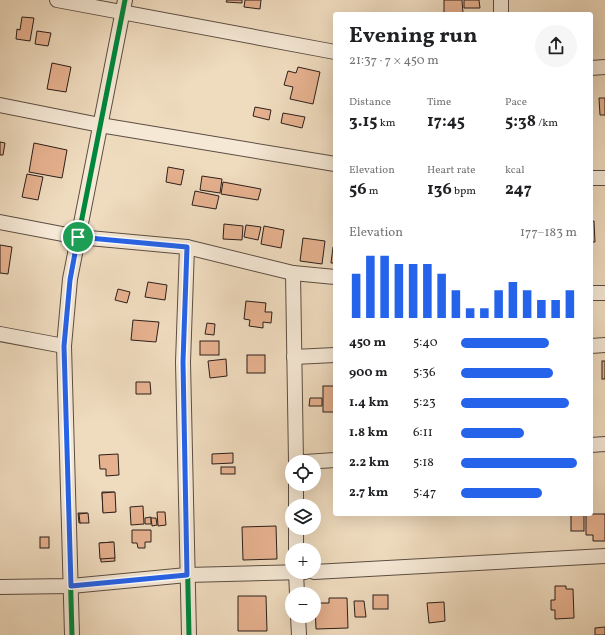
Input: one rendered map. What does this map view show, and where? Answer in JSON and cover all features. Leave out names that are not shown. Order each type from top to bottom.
[{"type":"street","points":[[57,0],[123,6],[333,52]]},
{"type":"street","points":[[501,0],[501,12]]},
{"type":"street","points":[[72,635],[64,346],[70,280],[123,6]]},
{"type":"street","points":[[593,68],[605,67]]},
{"type":"street","points":[[0,105],[100,125],[333,164]]},
{"type":"street","points":[[593,178],[605,178]]},
{"type":"street","points":[[0,222],[78,237],[187,247],[293,273],[333,277]]},
{"type":"street","points":[[187,247],[183,362],[189,635]]},
{"type":"street","points":[[293,273],[296,455]]},
{"type":"street","points":[[593,293],[605,293]]},
{"type":"street","points":[[0,334],[64,346]]},
{"type":"street","points":[[593,346],[605,345]]},
{"type":"street","points":[[294,357],[333,355]]},
{"type":"street","points":[[593,445],[605,444]]},
{"type":"street","points":[[321,461],[333,460]]},
{"type":"street","points":[[321,572],[605,556]]},
{"type":"street","points":[[0,587],[71,586],[187,575],[285,572]]},
{"type":"street","points":[[298,623],[299,635]]},
{"type":"building","points":[[227,0],[242,0],[242,3],[226,2]]},
{"type":"building","points":[[245,0],[261,0],[260,9],[244,7]]},
{"type":"building","points":[[444,0],[462,0],[463,12],[444,12]]},
{"type":"building","points":[[464,0],[479,0],[480,8],[464,8]]},
{"type":"building","points":[[22,17],[34,18],[30,41],[16,39],[17,29],[20,30]]},
{"type":"building","points":[[37,31],[51,33],[48,46],[35,44]]},
{"type":"building","points":[[52,63],[71,67],[66,92],[47,89]]},
{"type":"building","points":[[298,67],[320,72],[313,104],[290,99],[293,87],[284,85],[288,71],[296,73]]},
{"type":"building","points":[[599,98],[605,98],[605,115],[600,115]]},
{"type":"building","points":[[255,107],[271,110],[269,120],[253,116]]},
{"type":"building","points":[[283,113],[305,117],[302,128],[281,123]]},
{"type":"building","points":[[0,142],[5,143],[3,155],[0,155]]},
{"type":"building","points":[[34,143],[67,150],[62,178],[29,172]]},
{"type":"building","points":[[168,167],[184,170],[181,185],[166,182]]},
{"type":"building","points":[[27,174],[43,177],[38,200],[22,197]]},
{"type":"building","points":[[202,176],[222,179],[220,193],[200,190]]},
{"type":"building","points":[[223,182],[261,189],[258,200],[221,194]]},
{"type":"building","points":[[195,191],[219,196],[216,209],[192,205]]},
{"type":"building","points":[[593,221],[594,221],[595,242],[593,242]]},
{"type":"building","points":[[224,224],[243,226],[242,240],[223,239]]},
{"type":"building","points":[[246,225],[261,227],[258,240],[244,237]]},
{"type":"building","points":[[264,226],[284,230],[281,248],[261,244]]},
{"type":"building","points":[[303,238],[325,241],[322,264],[300,261]]},
{"type":"building","points":[[0,245],[12,247],[8,274],[0,273]]},
{"type":"building","points":[[333,247],[333,263],[331,263]]},
{"type":"building","points":[[148,282],[167,285],[165,300],[145,297]]},
{"type":"building","points":[[118,289],[130,292],[127,303],[115,300]]},
{"type":"building","points":[[246,301],[266,303],[265,312],[272,312],[271,323],[263,322],[263,328],[249,326],[250,320],[244,319]]},
{"type":"building","points":[[133,320],[159,322],[156,342],[131,340]]},
{"type":"building","points":[[207,323],[215,324],[214,335],[205,334]]},
{"type":"building","points":[[200,341],[219,341],[219,355],[200,355]]},
{"type":"building","points":[[247,355],[265,355],[265,373],[247,373]]},
{"type":"building","points":[[226,359],[227,376],[210,378],[208,361]]},
{"type":"building","points":[[602,361],[605,361],[605,379],[602,379]]},
{"type":"building","points":[[136,382],[150,382],[151,394],[136,394]]},
{"type":"building","points":[[323,386],[333,386],[333,412],[323,412]]},
{"type":"building","points":[[310,398],[322,398],[322,406],[309,406]]},
{"type":"building","points":[[233,453],[233,463],[212,464],[212,454]]},
{"type":"building","points":[[118,454],[119,475],[106,476],[106,469],[100,469],[99,455]]},
{"type":"building","points":[[221,467],[235,467],[235,474],[221,474]]},
{"type":"building","points":[[102,492],[114,492],[115,512],[103,512]]},
{"type":"building","points":[[115,492],[116,512],[103,513],[102,493]]},
{"type":"building","points":[[143,506],[144,524],[131,525],[130,507]]},
{"type":"building","points":[[157,512],[165,512],[166,525],[158,526]]},
{"type":"building","points":[[78,513],[87,513],[87,522],[79,523]]},
{"type":"building","points":[[88,513],[89,523],[80,523],[79,514]]},
{"type":"building","points":[[593,514],[605,514],[605,541],[593,541],[593,535],[586,535],[586,516],[593,516]]},
{"type":"building","points":[[571,516],[584,516],[584,531],[571,531]]},
{"type":"building","points":[[151,517],[151,524],[145,524],[145,518]]},
{"type":"building","points":[[151,518],[156,518],[157,525],[152,526]]},
{"type":"building","points":[[276,526],[277,559],[243,560],[242,527]]},
{"type":"building","points":[[132,530],[151,530],[151,542],[145,542],[145,548],[138,548],[137,543],[132,543]]},
{"type":"building","points":[[40,537],[49,537],[49,548],[40,548]]},
{"type":"building","points":[[113,542],[115,561],[101,562],[100,543]]},
{"type":"building","points":[[114,542],[115,558],[100,559],[99,543]]},
{"type":"building","points":[[555,586],[566,586],[566,589],[573,589],[574,618],[555,619],[555,610],[551,610],[551,600],[555,600]]},
{"type":"building","points":[[373,595],[388,595],[388,609],[373,609]]},
{"type":"building","points":[[238,596],[266,596],[267,631],[238,631]]},
{"type":"building","points":[[329,598],[347,598],[348,628],[316,629],[316,623],[321,623],[321,603],[329,603]]},
{"type":"building","points":[[354,601],[364,601],[366,617],[355,617]]},
{"type":"building","points":[[444,602],[445,621],[429,623],[427,603]]},
{"type":"building","points":[[605,627],[605,635],[595,635],[595,628]]},
{"type":"cycle path","points":[[72,635],[64,346],[70,279],[125,0]]},
{"type":"cycle path","points":[[187,247],[183,362],[189,635]]},
{"type":"route","points":[[78,237],[187,247],[183,362],[187,575],[71,586],[64,346],[70,280],[78,237]]}]
